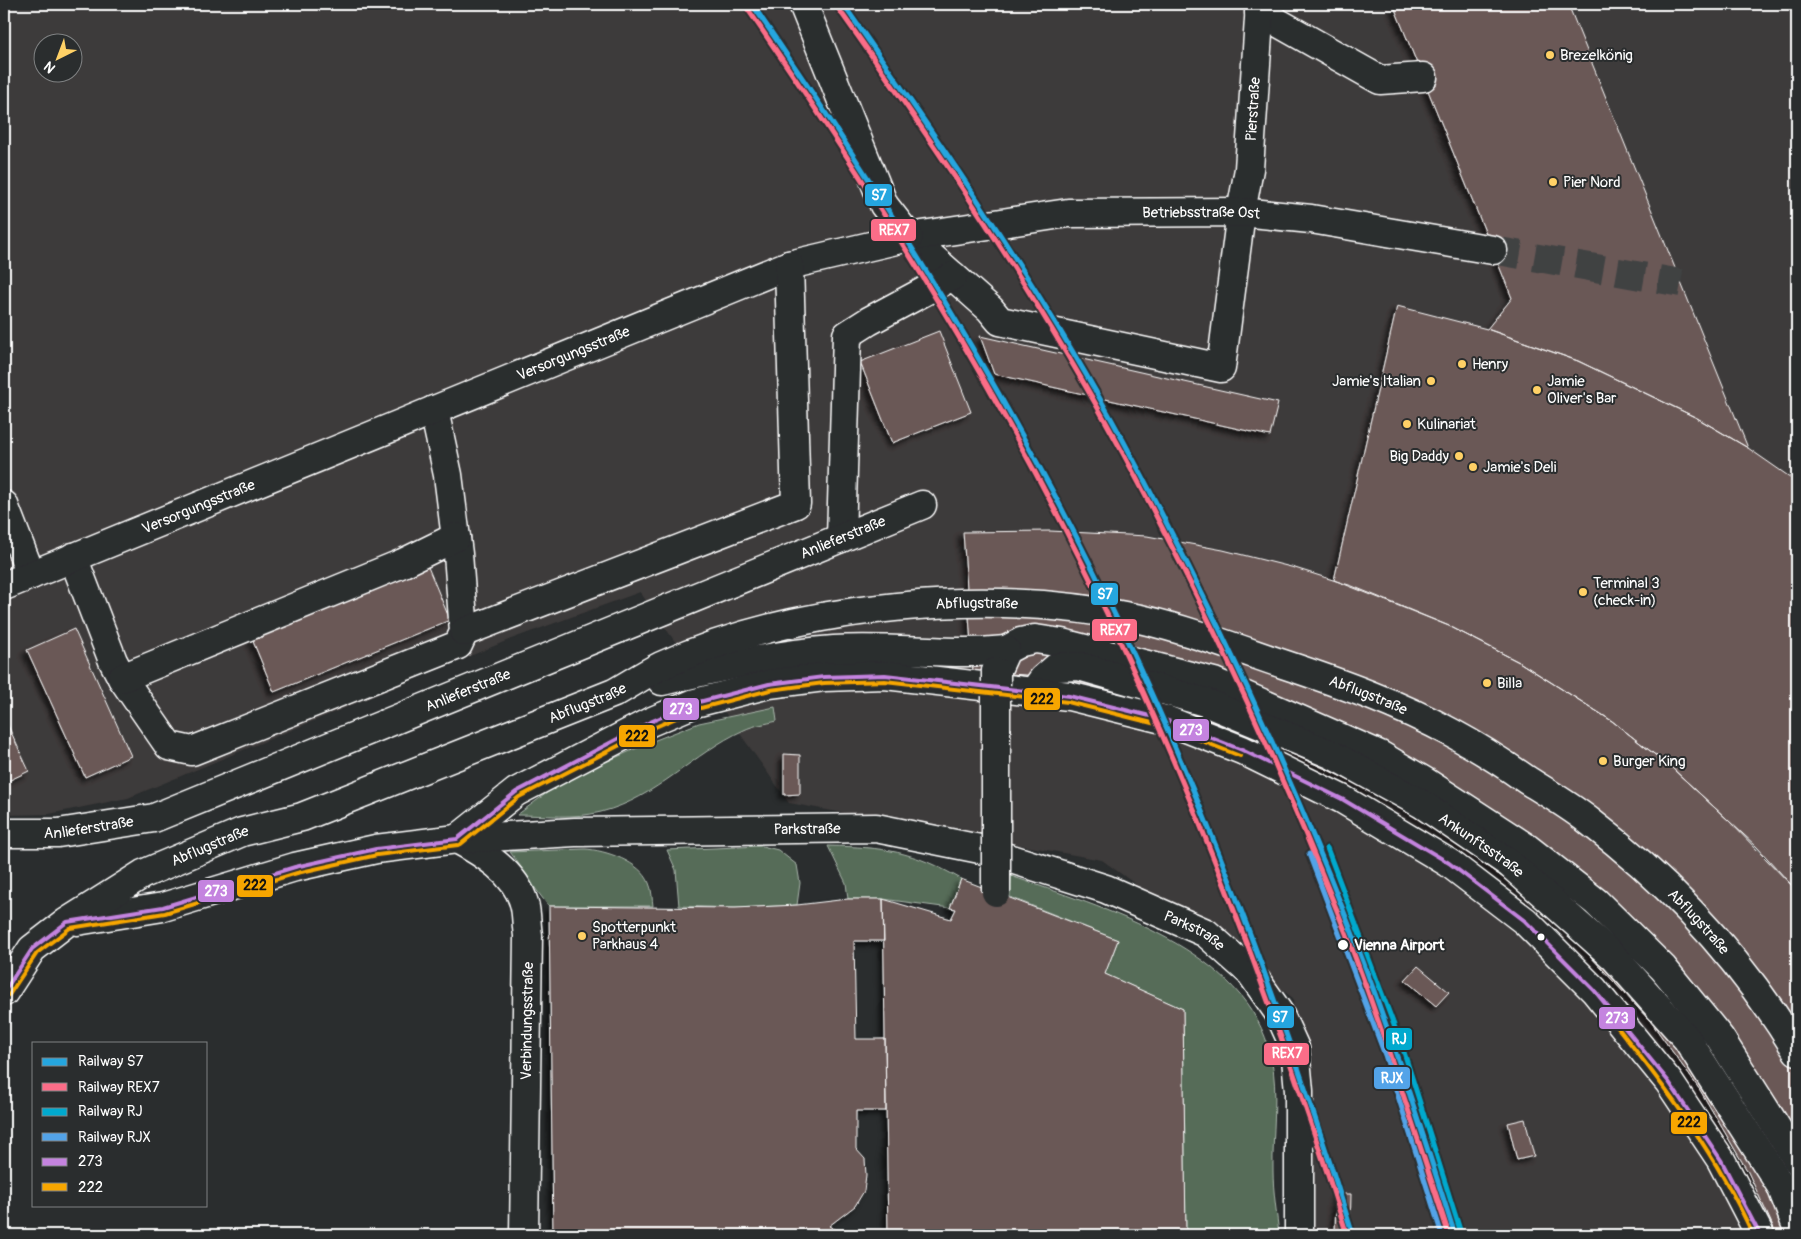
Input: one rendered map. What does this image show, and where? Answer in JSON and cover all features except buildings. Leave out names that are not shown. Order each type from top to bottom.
[{"type":"street","points":[[803,4],[884,205],[909,237],[953,276],[869,320],[847,335],[841,538]]},
{"type":"street","points":[[1260,8],[1380,80],[1423,77]]},
{"type":"street","name":"Pierstraße","points":[[953,276],[990,309],[1000,321],[1221,368],[1241,212],[1249,169],[1260,8]]},
{"type":"street","name":"Betriebsstraße Ost","points":[[909,237],[1068,212],[1241,212],[1311,219],[1492,250]]},
{"type":"street","name":"Versorgungsstraße","points":[[4,586],[789,265],[909,237]]},
{"type":"street","points":[[464,632],[796,504],[789,265]]},
{"type":"street","points":[[72,557],[113,661],[122,678],[169,746],[192,751],[458,645],[464,632],[456,537],[448,475],[434,410]]},
{"type":"street","points":[[4,505],[31,575]]},
{"type":"street","name":"Anlieferstraße","points":[[4,833],[58,833],[154,818],[922,505]]},
{"type":"street","points":[[122,678],[403,563],[456,537]]},
{"type":"street","name":"Abflugstraße","points":[[4,992],[32,949],[67,922],[143,874],[242,832],[302,817],[614,693],[661,666],[727,642],[786,624],[852,612],[968,602],[1017,603],[1086,609],[1143,620],[1214,641],[1385,701],[1452,732],[1587,819],[1637,860],[1692,912],[1726,950],[1778,1019],[1797,1051]]},
{"type":"street","points":[[996,892],[1001,661],[1021,642],[1035,639],[1062,642],[1214,682],[1380,755],[1433,786],[1527,848],[1596,902],[1663,968],[1720,1038],[1797,1160]]},
{"type":"street","points":[[614,693],[721,667],[835,650],[979,653],[1001,661]]},
{"type":"street","name":"Ankunftsstraße","points":[[1033,693],[1043,679],[1057,667],[1079,666],[1205,702],[1332,754],[1422,804],[1510,864],[1562,907],[1614,957],[1687,1039],[1781,1186],[1797,1227]]},
{"type":"street","points":[[457,839],[516,792],[650,722],[696,703],[769,684],[824,677],[885,675],[1069,696],[1166,720],[1242,750],[1342,799],[1449,864],[1525,921],[1616,1015],[1668,1082],[1721,1160],[1758,1230]]},
{"type":"street","name":"Parkstraße","points":[[67,922],[163,908],[294,867],[376,849],[457,839],[575,832],[876,828],[980,849],[1106,889],[1206,934],[1251,972],[1279,1012],[1295,1048],[1300,1091],[1299,1235]]},
{"type":"street","name":"Verbindungsstraße","points":[[457,839],[488,856],[507,874],[524,902],[528,935],[524,1235]]},
{"type":"street","points":[[524,902],[549,925]]},
{"type":"shaded area","points":[[4,4],[1797,4],[1797,1235],[1302,1235],[1293,998],[1102,860],[789,803],[640,592],[511,639],[128,798],[49,814],[4,815]]},
{"type":"green space","points":[[775,707],[777,721],[748,728],[708,751],[640,797],[621,805],[591,814],[559,816],[517,815],[563,781],[653,741],[699,723]]},
{"type":"green space","points":[[762,846],[778,850],[797,865],[800,883],[797,905],[735,908],[679,906],[676,870],[667,850]]},
{"type":"green space","points":[[828,846],[882,849],[898,852],[928,862],[961,879],[950,908],[883,899],[848,899],[846,883]]},
{"type":"green space","points":[[585,849],[612,855],[631,863],[645,876],[650,885],[653,906],[549,906],[510,852]]},
{"type":"green space","points":[[1011,876],[1127,919],[1166,938],[1203,961],[1233,988],[1257,1020],[1271,1057],[1275,1085],[1273,1179],[1279,1235],[1186,1235],[1183,1009],[1105,974],[1118,940],[1010,897]]},
{"type":"tunnel","points":[[1493,250],[1681,283]]},
{"type":"rail line","name":"S7","points":[[752,4],[871,183],[947,305],[1019,429],[1099,582],[1142,672],[1220,857],[1290,1045],[1353,1235]]},
{"type":"rail line","name":"S7","points":[[843,4],[990,219],[1059,329],[1124,442],[1212,614],[1293,788],[1358,947],[1415,1111],[1455,1235]]},
{"type":"rail line","name":"REX7","points":[[747,8],[894,230],[985,382],[1070,538],[1144,693],[1209,845],[1268,1000],[1347,1235]]},
{"type":"rail line","name":"REX7","points":[[838,8],[949,168],[1019,276],[1086,387],[1178,558],[1261,731],[1336,908],[1381,1029],[1449,1235]]},
{"type":"rail line","name":"RJ","points":[[1327,848],[1403,1049],[1461,1233]]},
{"type":"rail line","name":"RJX","points":[[1309,854],[1385,1055],[1442,1235]]},
{"type":"transit line","name":"273","points":[[457,839],[516,792],[650,722],[695,703],[769,684],[824,677],[885,675],[1069,696],[1166,720],[1242,750],[1342,799],[1449,863],[1525,921],[1594,990],[1669,1082],[1721,1160],[1760,1235]]},
{"type":"transit line","name":"222","points":[[461,844],[519,797],[653,728],[697,709],[770,690],[824,683],[885,681],[1068,702],[1164,726],[1240,756]]},
{"type":"transit line","name":"273","points":[[4,992],[32,949],[67,922],[163,907],[295,867],[376,849],[457,839]]},
{"type":"transit line","name":"222","points":[[9,995],[37,953],[70,928],[165,913],[297,873],[377,855],[458,845]]},
{"type":"transit line","name":"222","points":[[1611,1019],[1689,1122],[1723,1177],[1753,1235]]},
{"type":"place","name":"Brezelkönig","points":[[1550,55]]},
{"type":"place","name":"Pier Nord","points":[[1553,182]]},
{"type":"place","name":"Henry","points":[[1462,364]]},
{"type":"place","name":"Jamie's Italian","points":[[1431,381]]},
{"type":"place","name":"Jamie Oliver's Bar","points":[[1537,390]]},
{"type":"place","name":"Kulinariat","points":[[1407,424]]},
{"type":"place","name":"Big Daddy","points":[[1459,456]]},
{"type":"place","name":"Jamie's Deli","points":[[1473,467]]},
{"type":"place","name":"Terminal 3 (check-in)","points":[[1583,592]]},
{"type":"place","name":"Billa","points":[[1487,683]]},
{"type":"place","name":"Burger King","points":[[1603,761]]},
{"type":"place","name":"Spotterpunkt Parkhaus 4","points":[[582,936]]},
{"type":"place","name":"Vienna Airport","points":[[1343,945]]}]
